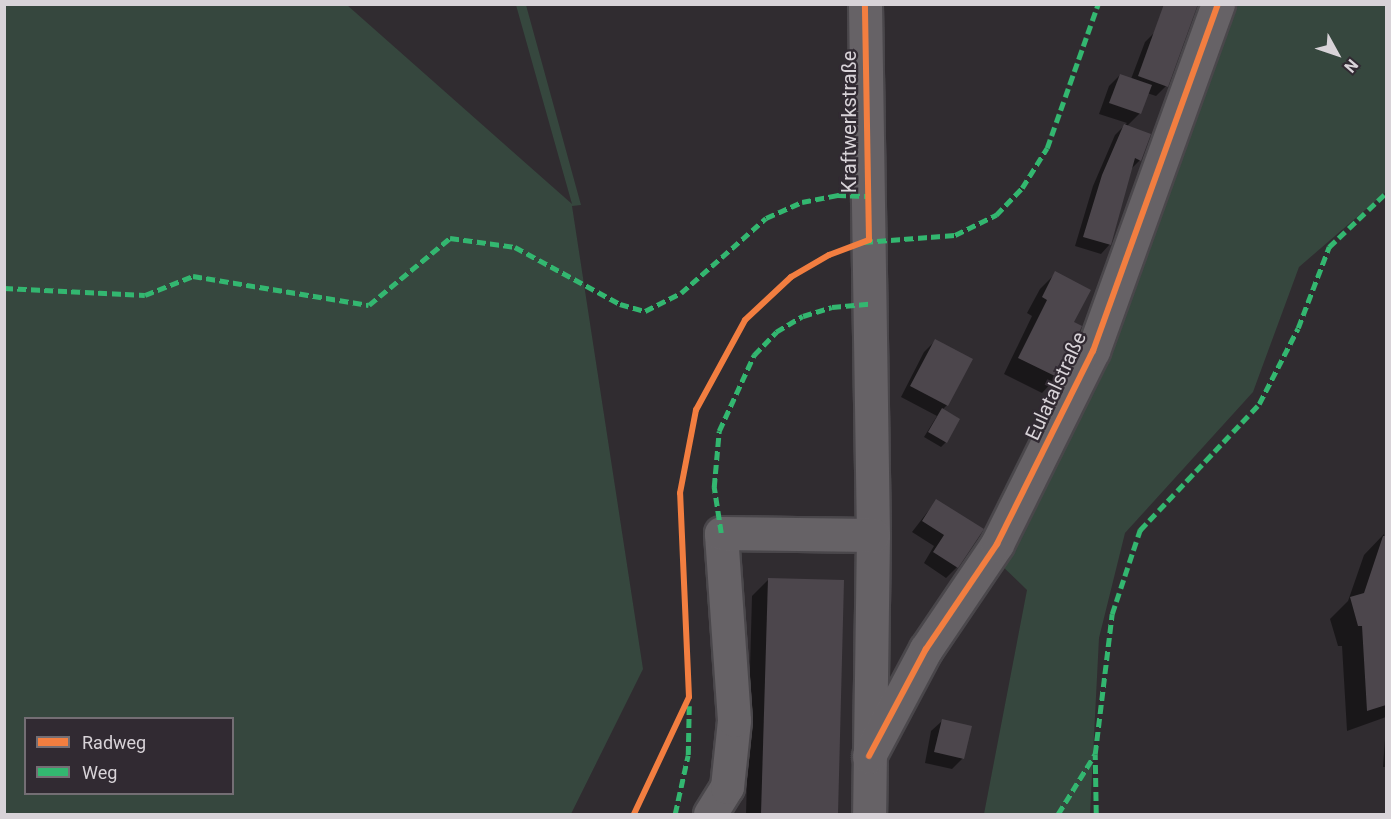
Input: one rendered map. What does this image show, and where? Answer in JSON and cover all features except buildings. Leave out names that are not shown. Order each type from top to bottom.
[{"type":"street","name":"Kraftwerkstraße","points":[[865,4],[869,240]]},
{"type":"street","name":"Eulatalstraße","points":[[868,756],[926,649],[997,544],[1093,351],[1218,4]]},
{"type":"street","name":"Eulatalstraße","points":[[869,240],[873,535],[868,756],[869,814]]},
{"type":"street","points":[[710,814],[727,787],[734,720],[720,533],[873,535]]},
{"type":"green space","points":[[5,4],[347,5],[572,204],[516,5],[526,5],[581,205],[572,206],[643,669],[571,814],[5,814]]},
{"type":"green space","points":[[1235,5],[1386,5],[1386,192],[1299,267],[1253,392],[1125,533],[1099,638],[1090,814],[984,814],[1027,590],[997,561],[1227,15]]},
{"type":"marked path","points":[[864,242],[955,235],[996,215],[1022,188],[1047,148],[1098,4]]},
{"type":"marked path","points":[[1096,814],[1095,754],[1112,614],[1140,530],[1259,404],[1298,328],[1329,247],[1386,193]]},
{"type":"marked path","points":[[4,288],[145,295],[193,276],[369,305],[450,238],[515,247],[620,304],[645,311],[681,293],[766,218],[802,202],[837,195],[866,196]]},
{"type":"marked path","points":[[721,533],[714,487],[719,431],[754,355],[776,332],[803,316],[832,307],[869,304]]},
{"type":"marked path","points":[[675,814],[688,755],[689,706]]},
{"type":"marked path","points":[[1058,814],[1095,754]]},
{"type":"cycle path","points":[[634,814],[689,697],[680,493],[696,410],[745,320],[791,277],[829,255],[869,240],[865,4]]},
{"type":"cycle path","points":[[869,756],[926,649],[997,544],[1093,351],[1218,4]]}]
